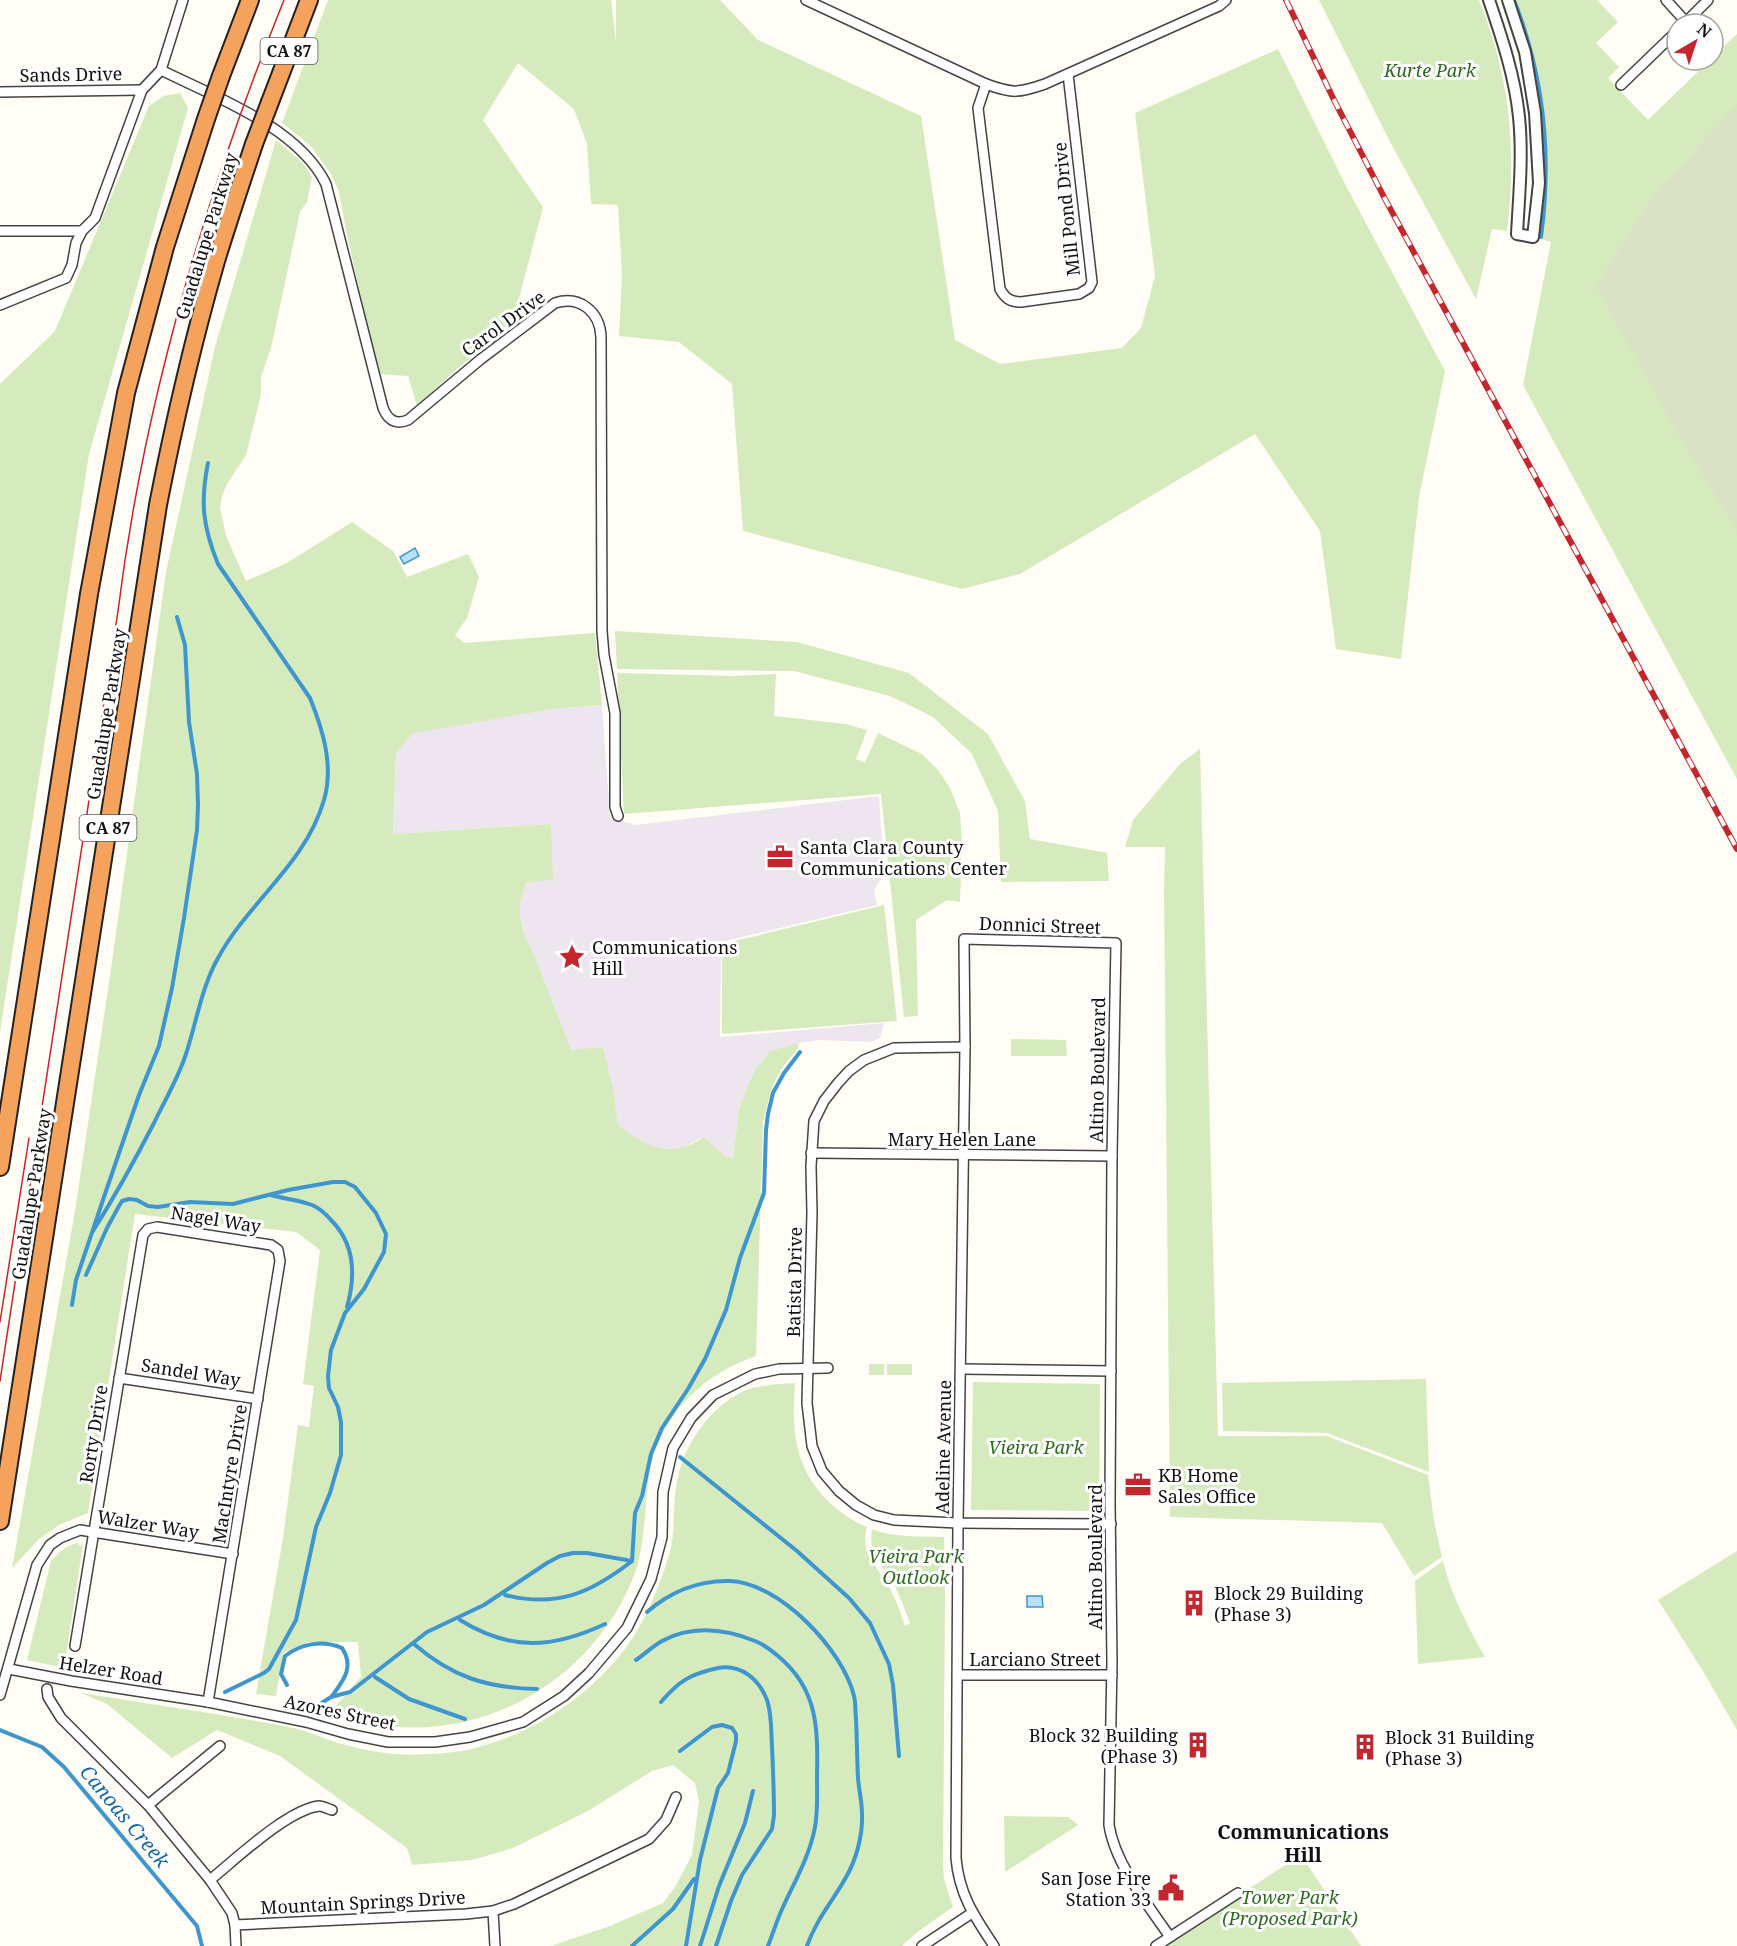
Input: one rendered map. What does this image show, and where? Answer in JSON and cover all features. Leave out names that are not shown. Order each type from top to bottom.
[{"type":"highway","name":"Guadalupe Parkway","points":[[0,1167],[91,584],[126,393],[181,193],[250,0]]},
{"type":"highway","name":"Guadalupe Parkway","points":[[0,1521],[158,505],[179,406],[216,262],[254,144],[309,0]]},
{"type":"street","points":[[0,305],[66,278],[72,266],[76,243],[82,231],[95,218],[142,90],[160,70],[183,0]]},
{"type":"street","points":[[806,0],[986,84],[1006,91],[1023,92],[1219,6],[1226,0]]},
{"type":"street","points":[[1489,0],[1508,60],[1519,118],[1520,182],[1517,234],[1533,237],[1539,183],[1534,112],[1525,52],[1508,0]]},
{"type":"street","points":[[1666,0],[1676,12]]},
{"type":"street","points":[[1696,12],[1708,0]]},
{"type":"street","points":[[1621,85],[1665,43]]},
{"type":"street","name":"Carol Drive","points":[[160,70],[237,108],[281,134],[302,150],[316,166],[326,184],[383,408],[391,420],[401,423],[408,420],[480,359],[555,303],[567,301],[581,303],[587,306],[596,317],[601,331],[602,631],[615,713],[615,807],[618,816]]},
{"type":"street","name":"Mill Pond Drive","points":[[986,84],[978,108],[1000,289],[1004,297],[1012,302],[1021,302],[1079,294],[1089,288],[1092,282],[1068,74]]},
{"type":"street","name":"Sands Drive","points":[[0,92],[142,90]]},
{"type":"street","points":[[0,231],[82,231]]},
{"type":"street","name":"Donnici Street","points":[[964,939],[1116,943]]},
{"type":"street","name":"Adeline Avenue","points":[[964,939],[965,1047],[956,1858],[961,1889],[972,1913],[993,1946]]},
{"type":"street","name":"Altino Boulevard","points":[[1116,943],[1112,1156],[1112,1675],[1108,1801],[1111,1839],[1120,1860],[1170,1937]]},
{"type":"street","name":"Batista Drive","points":[[965,1047],[894,1047],[864,1060],[838,1083],[824,1101],[814,1121],[811,1153],[812,1212],[807,1403],[812,1446],[822,1471],[839,1491],[874,1515],[894,1520],[958,1523],[1111,1524]]},
{"type":"street","name":"Mary Helen Lane","points":[[811,1153],[1112,1156]]},
{"type":"street","name":"Nagel Way","points":[[148,1229],[157,1227],[234,1239],[271,1245],[278,1250]]},
{"type":"street","name":"Rorty Drive","points":[[75,1646],[141,1240],[148,1229]]},
{"type":"street","name":"MacIntyre Drive","points":[[208,1702],[280,1261],[278,1250]]},
{"type":"street","name":"Azores Street","points":[[208,1702],[388,1742],[435,1742],[470,1737],[523,1722],[564,1696],[581,1681],[627,1628],[651,1579],[662,1537],[663,1492],[673,1448],[691,1418],[713,1395],[755,1374],[779,1369],[828,1368]]},
{"type":"street","points":[[962,1369],[1111,1371]]},
{"type":"street","name":"Sandel Way","points":[[119,1378],[258,1399]]},
{"type":"street","name":"Walzer Way","points":[[0,1695],[37,1565],[50,1545],[60,1538],[80,1530],[233,1554]]},
{"type":"street","name":"Helzer Road","points":[[9,1669],[208,1702]]},
{"type":"street","name":"Larciano Street","points":[[958,1675],[1112,1675]]},
{"type":"street","points":[[47,1689],[48,1697],[61,1718],[148,1805],[210,1880],[232,1913],[236,1946]]},
{"type":"street","points":[[148,1805],[220,1746]]},
{"type":"street","name":"Mountain Springs Drive","points":[[235,1925],[494,1911],[514,1904],[649,1839],[666,1820],[676,1797]]},
{"type":"street","points":[[210,1880],[272,1830],[296,1814],[320,1806],[332,1810]]},
{"type":"street","points":[[1156,1946],[1238,1893]]},
{"type":"street","points":[[494,1911],[495,1946]]},
{"type":"street","points":[[922,1946],[972,1913]]},
{"type":"shaded area","points":[[602,705],[610,818],[636,825],[879,796],[884,874],[874,890],[877,905],[721,942],[720,1037],[884,1023],[880,1038],[871,1042],[819,1040],[799,1043],[766,1055],[748,1085],[739,1109],[733,1158],[726,1157],[704,1137],[682,1148],[670,1149],[655,1148],[638,1141],[618,1126],[614,1093],[571,1050],[524,933],[520,917],[523,892],[551,824],[393,834],[396,753],[413,732],[554,709]]},
{"type":"green space","points":[[328,0],[611,0],[616,42],[616,0],[720,0],[758,40],[921,116],[955,340],[1000,364],[1122,348],[1141,328],[1155,276],[1135,113],[1278,49],[1346,186],[1445,371],[1419,497],[1401,659],[1336,649],[1320,531],[1255,434],[1020,574],[962,589],[743,531],[732,384],[679,342],[619,336],[622,275],[618,205],[591,204],[587,144],[574,109],[518,63],[483,120],[543,207],[511,329],[459,367],[417,406],[408,376],[378,374],[339,192],[331,174],[311,146],[282,123]]},
{"type":"green space","name":"Kurte Park","points":[[1319,0],[1479,0],[1490,29],[1504,85],[1511,142],[1511,171],[1507,231],[1492,229],[1476,299],[1389,140]]},
{"type":"green space","points":[[1511,0],[1597,0],[1618,22],[1596,43],[1619,67],[1608,78],[1648,120],[1698,72],[1725,72],[1725,46],[1737,34],[1737,779],[1523,385],[1551,242],[1537,238],[1543,182],[1540,112],[1532,67]]},
{"type":"green space","points":[[180,93],[188,108],[89,454],[0,1032],[0,384],[55,331],[149,106],[164,96]]},
{"type":"green space","points":[[1737,104],[1737,530],[1687,450],[1596,286],[1660,186]]},
{"type":"green space","points":[[276,140],[302,162],[312,177],[307,202],[300,212],[271,348],[261,377],[261,394],[246,455],[227,484],[220,508],[226,536],[246,581],[287,563],[352,522],[393,551],[407,577],[468,554],[479,577],[467,618],[455,635],[464,643],[595,633],[602,705],[554,709],[413,733],[396,753],[393,834],[551,824],[553,879],[526,883],[520,902],[520,917],[524,933],[571,1050],[603,1047],[614,1093],[618,1125],[639,1140],[649,1145],[670,1149],[681,1148],[704,1137],[726,1157],[733,1158],[739,1109],[756,1069],[770,1051],[799,1043],[774,1084],[763,1123],[756,1356],[718,1374],[701,1387],[673,1417],[662,1435],[649,1475],[640,1553],[633,1578],[618,1608],[600,1635],[578,1660],[553,1681],[525,1699],[464,1722],[431,1727],[383,1725],[334,1708],[361,1677],[358,1642],[308,1642],[283,1653],[276,1696],[256,1694],[283,1538],[298,1425],[309,1427],[314,1386],[303,1384],[320,1250],[296,1232],[135,1214],[88,1513],[59,1525],[39,1539],[12,1568],[75,1211],[166,572],[215,347]]},
{"type":"green space","points":[[615,631],[797,642],[909,673],[988,734],[1025,801],[1030,839],[1107,853],[1109,881],[1001,882],[998,811],[972,754],[933,717],[890,696],[794,671],[617,669]]},
{"type":"green space","points":[[617,673],[733,676],[776,674],[774,716],[846,724],[867,730],[856,759],[865,763],[878,733],[922,754],[938,770],[950,788],[960,813],[962,843],[960,902],[947,900],[916,920],[918,1016],[904,1017],[881,794],[624,814]]},
{"type":"green space","points":[[1200,749],[1218,1436],[1327,1436],[1428,1475],[1434,1521],[1442,1557],[1414,1576],[1382,1523],[1170,1517],[1165,847],[1125,847],[1133,820],[1180,764]]},
{"type":"green space","points":[[884,905],[897,1021],[722,1034],[722,944]]},
{"type":"green space","points":[[1011,1039],[1066,1040],[1067,1056],[1011,1056]]},
{"type":"green space","points":[[869,1364],[884,1364],[884,1375],[869,1375]]},
{"type":"green space","points":[[887,1364],[912,1364],[912,1375],[887,1375]]},
{"type":"green space","points":[[1426,1379],[1429,1472],[1327,1433],[1223,1431],[1222,1383]]},
{"type":"green space","name":"Vieira Park","points":[[973,1382],[1100,1384],[1099,1511],[971,1510]]},
{"type":"green space","name":"Vieira Park Outlook","points":[[795,1383],[795,1432],[802,1462],[823,1496],[843,1514],[867,1527],[865,1536],[868,1553],[887,1583],[905,1626],[910,1623],[896,1588],[874,1553],[872,1529],[898,1535],[944,1537],[943,1865],[944,1879],[953,1907],[916,1933],[902,1946],[551,1946],[610,1926],[663,1903],[675,1887],[692,1855],[699,1801],[695,1783],[673,1765],[652,1771],[588,1811],[513,1848],[472,1860],[412,1865],[407,1848],[280,1756],[217,1730],[172,1758],[107,1704],[81,1693],[289,1727],[357,1748],[387,1753],[416,1755],[462,1751],[509,1737],[547,1718],[581,1694],[611,1665],[633,1638],[652,1602],[670,1552],[675,1495],[681,1464],[701,1427],[721,1406],[744,1391],[763,1386]]},
{"type":"green space","points":[[78,1543],[79,1546],[83,1545],[64,1668],[27,1660],[51,1561],[63,1549]]},
{"type":"green space","points":[[1737,1551],[1737,1730],[1658,1600]]},
{"type":"green space","points":[[1443,1561],[1455,1598],[1485,1657],[1418,1664],[1415,1581]]},
{"type":"green space","points":[[1004,1816],[1068,1817],[1078,1825],[1005,1872]]},
{"type":"green space","name":"Tower Park (Proposed Park)","points":[[1301,1855],[1361,1946],[1160,1946]]},
{"type":"water","points":[[415,548],[419,556],[404,564],[400,557]]},
{"type":"water","points":[[1027,1596],[1042,1596],[1043,1607],[1027,1607]]},
{"type":"waterway","points":[[1514,0],[1532,58],[1543,117],[1546,176],[1541,237]]},
{"type":"waterway","points":[[93,1231],[132,1164],[178,1074],[207,982],[218,958],[245,918],[304,844],[315,823],[327,787],[326,748],[310,698],[218,564],[213,551],[204,515],[204,490],[208,463]]},
{"type":"waterway","points":[[72,1305],[76,1280],[139,1095],[159,1046],[184,918],[197,830],[198,805],[197,774],[189,722],[185,645],[177,617]]},
{"type":"waterway","points":[[632,1561],[635,1513],[642,1496],[651,1454],[662,1428],[705,1359],[726,1310],[740,1258],[764,1193],[766,1130],[773,1093],[784,1073],[800,1052]]},
{"type":"waterway","points":[[86,1275],[119,1206],[122,1201],[129,1199],[158,1207],[190,1202],[233,1204],[288,1190],[345,1182],[355,1187],[376,1213],[386,1234],[384,1252],[364,1289],[345,1313],[331,1350],[329,1388],[338,1407],[341,1422],[341,1455],[330,1493],[316,1527],[296,1620],[269,1669],[225,1692]]},
{"type":"waterway","points":[[271,1195],[315,1206],[339,1229],[345,1239],[351,1260],[352,1283],[347,1307]]},
{"type":"waterway","points":[[680,1457],[797,1551],[849,1598],[870,1623],[889,1664],[899,1756]]},
{"type":"waterway","points":[[309,1705],[320,1704],[331,1697],[350,1692],[427,1632],[484,1605],[560,1556],[587,1553],[632,1561]]},
{"type":"waterway","points":[[505,1595],[541,1600],[573,1595],[602,1582],[632,1561]]},
{"type":"waterway","points":[[647,1612],[675,1593],[696,1585],[718,1581],[749,1585],[769,1593],[807,1622],[837,1659],[848,1678],[855,1702],[858,1778],[862,1810],[861,1830],[858,1848],[849,1872],[820,1919],[807,1946]]},
{"type":"waterway","points":[[460,1620],[496,1637],[531,1643],[567,1638],[605,1624]]},
{"type":"waterway","points":[[636,1660],[655,1645],[673,1636],[708,1630],[732,1634],[767,1647],[791,1669],[808,1696],[816,1726],[817,1815],[806,1858],[768,1946]]},
{"type":"waterway","points":[[287,1685],[281,1674],[285,1656],[298,1648],[313,1644],[327,1644],[342,1648],[347,1661],[346,1674],[332,1696]]},
{"type":"waterway","points":[[414,1644],[442,1665],[471,1678],[502,1686],[537,1689]]},
{"type":"waterway","points":[[661,1702],[686,1679],[708,1670],[726,1667],[742,1671],[754,1680],[764,1692],[769,1706],[774,1789],[772,1829],[742,1875],[716,1946]]},
{"type":"waterway","points":[[375,1677],[409,1699],[465,1719]]},
{"type":"waterway","points":[[680,1751],[712,1727],[722,1725],[732,1728],[736,1734],[728,1773],[718,1788],[700,1860],[686,1946]]},
{"type":"waterway","name":"Canoas Creek","points":[[0,1730],[42,1747],[64,1767],[197,1926],[202,1946]]},
{"type":"waterway","points":[[700,1946],[719,1886],[745,1823],[753,1791]]},
{"type":"waterway","points":[[632,1946],[673,1909],[694,1879]]},
{"type":"tram line","points":[[0,1381],[129,532],[144,454],[181,300],[204,224],[228,149],[284,0]]},
{"type":"tram line","points":[[0,1322],[29,1138]]},
{"type":"railway","points":[[1286,0],[1385,199],[1737,849]]},
{"type":"place","name":"Santa Clara County Communications Center","points":[[780,857]]},
{"type":"place","name":"Communications Hill","points":[[572,957]]},
{"type":"place","name":"KB Home Sales Office","points":[[1138,1485]]},
{"type":"place","name":"Block 29 Building (Phase 3)","points":[[1194,1603]]},
{"type":"place","name":"Block 32 Building (Phase 3)","points":[[1198,1745]]},
{"type":"place","name":"Block 31 Building (Phase 3)","points":[[1365,1747]]},
{"type":"place","name":"San Jose Fire Station 33","points":[[1171,1888]]},
{"type":"district","name":"Communications Hill","points":[[1303,1842]]}]
